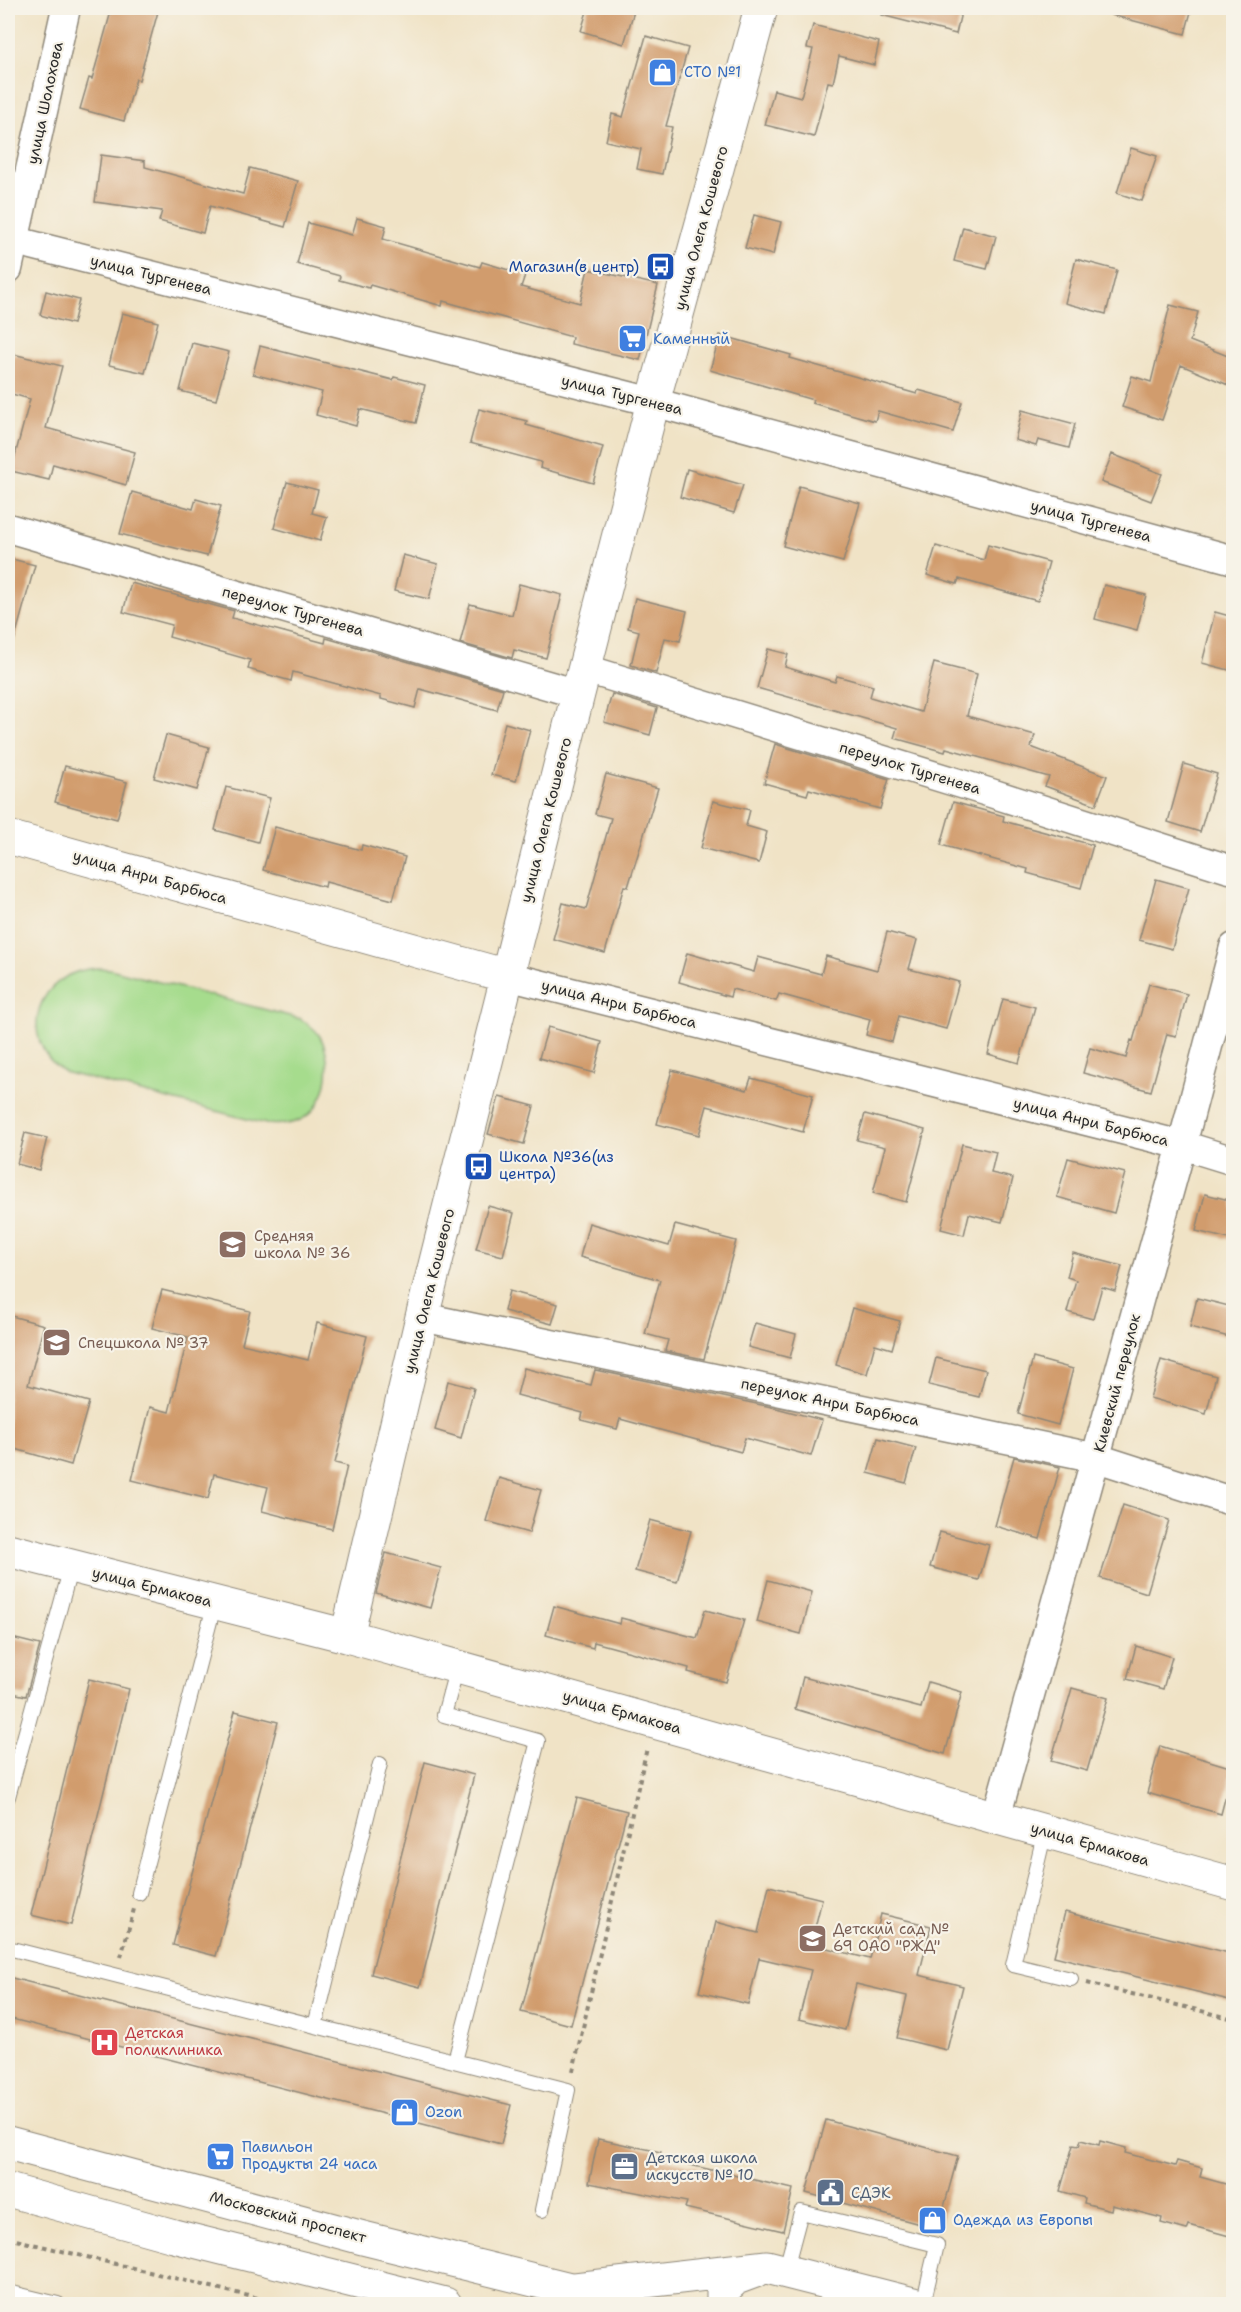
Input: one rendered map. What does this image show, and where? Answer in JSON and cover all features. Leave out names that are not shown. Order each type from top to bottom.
[{"type":"street","name":"улица Шолохова","points":[[8,269],[11,240],[66,8]]},
{"type":"street","name":"улица Олега Кошевого","points":[[347,1636],[422,1317],[507,976],[653,402],[761,8]]},
{"type":"street","name":"улица Тургенева","points":[[11,240],[653,402],[1233,560]]},
{"type":"street","name":"переулок Тургенева","points":[[8,528],[991,793],[1229,869],[1233,868]]},
{"type":"street","name":"улица Анри Барбюса","points":[[8,837],[507,976],[1182,1145],[1233,1161]]},
{"type":"street","name":"Киевский переулок","points":[[996,1818],[1097,1458],[1233,947]]},
{"type":"street","name":"переулок Анри Барбюса","points":[[422,1317],[1097,1458],[1233,1502]]},
{"type":"street","name":"улица Ермакова","points":[[8,1550],[347,1636],[1233,1884]]},
{"type":"street","name":"Московский проспект","points":[[8,2143],[363,2238],[631,2304]]},
{"type":"street","points":[[8,2190],[229,2251],[445,2304]]},
{"type":"street","name":"Московский проспект","points":[[570,2289],[776,2269],[913,2304]]},
{"type":"street","points":[[723,2304],[723,2290],[736,2278],[776,2269]]},
{"type":"lane","points":[[8,1797],[71,1567]]},
{"type":"lane","points":[[139,1893],[215,1602]]},
{"type":"lane","points":[[455,2061],[538,1742],[444,1715],[457,1666]]},
{"type":"lane","points":[[315,2026],[380,1764]]},
{"type":"lane","points":[[1045,1831],[1013,1965],[1071,1979]]},
{"type":"lane","points":[[8,1948],[568,2090],[542,2210]]},
{"type":"lane","points":[[776,2269],[801,2212],[937,2245],[923,2304]]},
{"type":"lane","points":[[8,2292],[32,2301],[58,2304]]},
{"type":"path","points":[[568,2090],[653,1721]]},
{"type":"path","points":[[116,1975],[139,1893]]},
{"type":"path","points":[[1071,1979],[1233,2019]]},
{"type":"path","points":[[8,2238],[282,2304]]},
{"type":"green space","points":[[97,968],[110,969],[301,1019],[317,1033],[324,1045],[327,1057],[326,1082],[317,1106],[298,1121],[266,1124],[64,1072],[49,1058],[40,1041],[37,1025],[40,1008],[47,993],[60,981],[77,972]]},
{"type":"building","points":[[112,8],[159,8],[139,80],[136,79],[124,121],[80,109],[89,78],[92,79]]},
{"type":"building","points":[[588,8],[635,8],[624,44],[581,31]]},
{"type":"building","points":[[882,8],[962,8],[956,34],[881,15]]},
{"type":"building","points":[[1112,8],[1192,8],[1185,34],[1111,15]]},
{"type":"building","points":[[813,25],[879,42],[874,65],[839,56],[833,83],[828,82],[814,137],[765,125],[774,90],[801,97],[813,49],[807,48]]},
{"type":"building","points":[[646,36],[688,48],[666,126],[672,127],[662,174],[637,169],[641,149],[606,141],[612,114],[623,117]]},
{"type":"building","points":[[1131,148],[1157,156],[1142,201],[1117,193]]},
{"type":"building","points":[[101,155],[145,161],[145,167],[243,194],[250,168],[298,181],[285,227],[210,206],[203,233],[159,221],[162,211],[95,202]]},
{"type":"building","points":[[754,215],[781,222],[773,255],[745,248]]},
{"type":"building","points":[[357,218],[386,226],[383,239],[480,267],[482,262],[525,275],[521,287],[580,303],[588,269],[658,285],[640,360],[571,344],[572,337],[443,301],[442,306],[370,285],[369,288],[339,280],[340,276],[297,264],[308,223],[352,235]]},
{"type":"building","points":[[963,227],[996,236],[987,269],[954,261]]},
{"type":"building","points":[[1076,259],[1117,270],[1106,314],[1065,303]]},
{"type":"building","points":[[46,291],[79,300],[73,324],[40,315]]},
{"type":"building","points":[[1170,305],[1198,312],[1190,341],[1233,358],[1233,387],[1181,365],[1162,420],[1122,407],[1132,376],[1151,382]]},
{"type":"building","points":[[122,313],[158,322],[145,373],[109,365]]},
{"type":"building","points":[[720,335],[791,355],[790,358],[917,394],[918,390],[962,402],[953,432],[878,411],[875,421],[710,370]]},
{"type":"building","points":[[192,343],[229,352],[216,400],[180,391]]},
{"type":"building","points":[[260,346],[393,380],[394,377],[425,385],[416,423],[360,409],[356,426],[316,415],[322,392],[253,374]]},
{"type":"building","points":[[13,354],[62,366],[46,428],[135,452],[126,485],[53,464],[49,480],[11,471],[30,399],[8,393],[8,376]]},
{"type":"building","points":[[479,409],[527,421],[526,425],[603,447],[593,483],[540,468],[541,462],[470,443]]},
{"type":"building","points":[[1022,410],[1075,424],[1069,448],[1038,440],[1036,446],[1015,440]]},
{"type":"building","points":[[1112,454],[1162,474],[1151,501],[1101,482]]},
{"type":"building","points":[[687,469],[743,485],[734,513],[680,497]]},
{"type":"building","points":[[287,482],[318,490],[312,513],[327,517],[320,541],[274,528]]},
{"type":"building","points":[[799,486],[860,503],[843,562],[783,546]]},
{"type":"building","points":[[132,492],[193,509],[196,499],[221,506],[207,556],[120,534]]},
{"type":"building","points":[[988,545],[1049,562],[1038,601],[959,579],[957,584],[927,575],[936,546],[984,560]]},
{"type":"building","points":[[403,555],[438,564],[429,599],[394,591]]},
{"type":"building","points":[[8,558],[35,565],[14,641],[8,641]]},
{"type":"building","points":[[131,583],[234,611],[232,618],[325,643],[326,638],[503,689],[497,710],[420,689],[415,708],[381,699],[381,696],[293,672],[291,681],[248,669],[250,660],[169,637],[172,625],[123,612]]},
{"type":"building","points":[[519,584],[562,595],[546,658],[514,650],[512,658],[460,643],[470,604],[512,615]]},
{"type":"building","points":[[1104,585],[1146,595],[1137,630],[1095,619]]},
{"type":"building","points":[[635,598],[687,611],[680,641],[665,638],[656,673],[631,665],[639,631],[628,628]]},
{"type":"building","points":[[1215,612],[1233,617],[1233,671],[1202,663]]},
{"type":"building","points":[[768,649],[788,654],[785,667],[835,682],[837,676],[873,686],[870,697],[921,712],[934,663],[977,674],[967,716],[1035,735],[1031,747],[1107,776],[1096,805],[1045,786],[1049,777],[946,748],[945,752],[894,738],[897,728],[757,688]]},
{"type":"building","points":[[612,694],[657,708],[650,735],[604,722]]},
{"type":"building","points":[[505,723],[530,730],[516,781],[491,775]]},
{"type":"building","points":[[166,735],[209,747],[197,790],[154,778]]},
{"type":"building","points":[[775,744],[889,779],[880,809],[809,789],[807,795],[764,783]]},
{"type":"building","points":[[1184,764],[1217,774],[1200,832],[1168,822]]},
{"type":"building","points":[[65,766],[127,782],[117,819],[55,802]]},
{"type":"building","points":[[606,774],[658,788],[628,887],[624,886],[605,953],[553,939],[563,903],[586,909],[611,818],[595,814]]},
{"type":"building","points":[[226,787],[270,798],[258,842],[215,830]]},
{"type":"building","points":[[713,801],[750,810],[746,826],[767,832],[759,863],[701,848]]},
{"type":"building","points":[[953,802],[1004,816],[1003,821],[1093,845],[1081,888],[1027,873],[1028,869],[941,845]]},
{"type":"building","points":[[275,827],[361,850],[362,845],[405,857],[393,900],[326,882],[325,887],[263,870]]},
{"type":"building","points":[[1156,879],[1189,888],[1172,949],[1139,940]]},
{"type":"building","points":[[887,932],[917,940],[909,969],[959,982],[946,1029],[899,1016],[892,1042],[866,1035],[870,1019],[779,994],[776,1001],[732,989],[730,997],[679,982],[687,953],[754,972],[758,957],[821,974],[826,956],[877,970]]},
{"type":"building","points":[[1149,984],[1187,994],[1176,1036],[1167,1034],[1151,1091],[1083,1073],[1090,1048],[1126,1058]]},
{"type":"building","points":[[1003,999],[1035,1007],[1019,1063],[988,1054]]},
{"type":"building","points":[[548,1027],[602,1042],[594,1073],[539,1058]]},
{"type":"building","points":[[672,1070],[747,1090],[751,1078],[813,1095],[803,1132],[707,1106],[699,1135],[657,1124]]},
{"type":"building","points":[[499,1097],[534,1106],[524,1144],[488,1134]]},
{"type":"building","points":[[865,1114],[925,1130],[906,1202],[873,1193],[885,1147],[857,1140]]},
{"type":"building","points":[[25,1133],[47,1138],[39,1170],[17,1164]]},
{"type":"building","points":[[962,1144],[996,1152],[991,1173],[1013,1178],[1002,1222],[969,1214],[964,1235],[941,1229]]},
{"type":"building","points":[[1068,1158],[1125,1173],[1114,1213],[1057,1197]]},
{"type":"building","points":[[1205,1194],[1233,1201],[1233,1240],[1196,1231]]},
{"type":"building","points":[[488,1206],[514,1213],[503,1256],[476,1249]]},
{"type":"building","points":[[589,1223],[669,1246],[675,1225],[736,1241],[704,1359],[665,1351],[668,1340],[645,1334],[660,1280],[580,1257]]},
{"type":"building","points":[[1073,1253],[1122,1266],[1115,1291],[1102,1287],[1093,1319],[1067,1312],[1076,1280],[1067,1277]]},
{"type":"building","points":[[162,1290],[250,1311],[242,1344],[308,1360],[317,1323],[367,1336],[335,1463],[347,1466],[332,1529],[262,1511],[268,1487],[214,1474],[208,1499],[132,1480],[150,1407],[169,1412],[188,1337],[152,1328]]},
{"type":"building","points":[[509,1291],[558,1304],[552,1324],[504,1311]]},
{"type":"building","points":[[1197,1298],[1233,1307],[1233,1338],[1190,1327]]},
{"type":"building","points":[[852,1308],[900,1321],[892,1349],[875,1344],[867,1374],[836,1365]]},
{"type":"building","points":[[8,1315],[44,1325],[28,1385],[89,1402],[71,1465],[8,1447]]},
{"type":"building","points":[[755,1323],[796,1334],[790,1358],[748,1347]]},
{"type":"building","points":[[936,1358],[986,1370],[979,1397],[929,1385]]},
{"type":"building","points":[[1033,1358],[1073,1369],[1058,1425],[1018,1414]]},
{"type":"building","points":[[1161,1360],[1216,1376],[1206,1414],[1150,1398]]},
{"type":"building","points":[[524,1368],[591,1385],[595,1370],[776,1408],[822,1420],[811,1456],[745,1438],[741,1452],[620,1419],[617,1429],[581,1420],[583,1413],[517,1395]]},
{"type":"building","points":[[448,1381],[474,1388],[461,1438],[435,1430]]},
{"type":"building","points":[[878,1438],[916,1448],[906,1483],[868,1473]]},
{"type":"building","points":[[1014,1457],[1060,1467],[1040,1539],[995,1526]]},
{"type":"building","points":[[499,1478],[541,1490],[529,1533],[486,1521]]},
{"type":"building","points":[[1123,1505],[1169,1520],[1147,1593],[1100,1578]]},
{"type":"building","points":[[650,1520],[691,1531],[677,1582],[635,1571]]},
{"type":"building","points":[[940,1532],[989,1545],[979,1580],[930,1567]]},
{"type":"building","points":[[386,1553],[441,1568],[430,1608],[376,1593]]},
{"type":"building","points":[[768,1580],[812,1592],[801,1634],[757,1622]]},
{"type":"building","points":[[554,1606],[620,1624],[621,1618],[697,1638],[705,1610],[744,1620],[726,1682],[688,1672],[689,1668],[594,1642],[593,1648],[546,1635]]},
{"type":"building","points":[[8,1637],[40,1645],[26,1696],[8,1692]]},
{"type":"building","points":[[1136,1646],[1172,1657],[1163,1689],[1127,1679]]},
{"type":"building","points":[[803,1677],[921,1708],[928,1682],[962,1692],[945,1754],[795,1709]]},
{"type":"building","points":[[89,1679],[129,1689],[71,1925],[31,1915]]},
{"type":"building","points":[[1072,1688],[1108,1698],[1087,1771],[1051,1761]]},
{"type":"building","points":[[235,1711],[278,1722],[216,1956],[173,1945]]},
{"type":"building","points":[[1160,1746],[1233,1768],[1221,1814],[1147,1793]]},
{"type":"building","points":[[425,1762],[474,1775],[420,1987],[371,1974]]},
{"type":"building","points":[[577,1798],[627,1811],[571,2025],[521,2012]]},
{"type":"building","points":[[769,1886],[822,1899],[811,1944],[870,1959],[881,1914],[931,1926],[919,1975],[963,1986],[947,2050],[897,2038],[907,1996],[856,1984],[845,2030],[799,2019],[811,1970],[759,1958],[748,2004],[699,1992],[716,1922],[758,1933]]},
{"type":"building","points":[[1065,1912],[1233,1954],[1233,2001],[1054,1956]]},
{"type":"building","points":[[8,1977],[511,2105],[501,2144],[8,2018]]},
{"type":"building","points":[[826,2120],[958,2156],[938,2229],[806,2193]]},
{"type":"building","points":[[598,2139],[661,2152],[660,2158],[793,2189],[783,2231],[685,2208],[687,2202],[589,2183]]},
{"type":"building","points":[[1081,2140],[1099,2145],[1100,2141],[1126,2148],[1125,2153],[1175,2166],[1177,2161],[1202,2168],[1200,2177],[1233,2186],[1233,2237],[1189,2225],[1187,2230],[1161,2223],[1162,2218],[1112,2205],[1111,2210],[1084,2203],[1085,2198],[1060,2191],[1073,2145],[1079,2146]]},
{"type":"place","name":"СТО №1","points":[[663,72]]},
{"type":"place","name":"Магазин(в центр)","points":[[660,267]]},
{"type":"place","name":"Каменный","points":[[632,339]]},
{"type":"place","name":"Школа №36(из центра)","points":[[478,1166]]},
{"type":"place","name":"Средняя школа № 36","points":[[233,1245]]},
{"type":"place","name":"Спецшкола № 37","points":[[57,1343]]},
{"type":"place","name":"Детский сад № 69 ОАО \"РЖД\"","points":[[812,1938]]},
{"type":"place","name":"Детская поликлиника","points":[[104,2042]]},
{"type":"place","name":"Ozon","points":[[404,2112]]},
{"type":"place","name":"Павильон Продукты 24 часа","points":[[221,2156]]},
{"type":"place","name":"Детская школа искусств № 10","points":[[625,2167]]},
{"type":"place","name":"СДЭК","points":[[830,2193]]},
{"type":"place","name":"Одежда из Европы","points":[[932,2220]]}]
